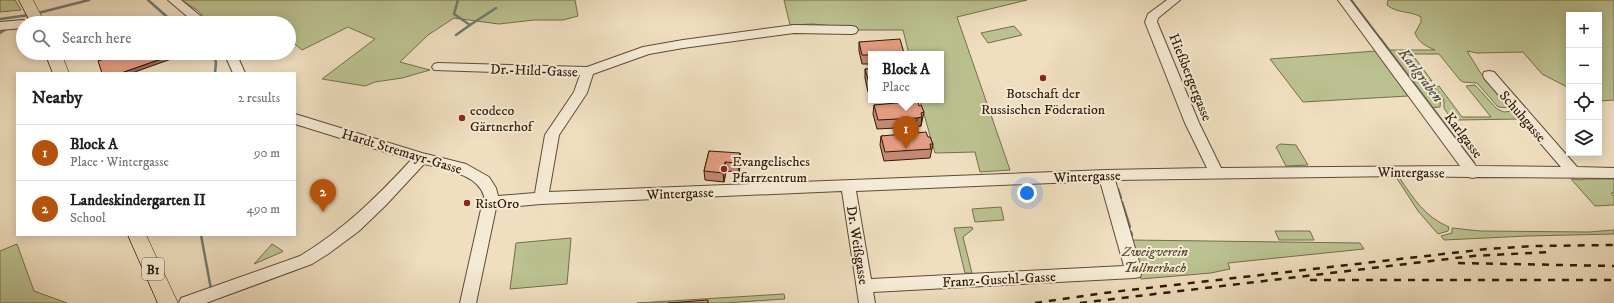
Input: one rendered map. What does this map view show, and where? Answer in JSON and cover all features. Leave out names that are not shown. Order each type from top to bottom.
[{"type":"main road","points":[[56,60],[61,72]]},
{"type":"main road","name":"B1","points":[[137,236],[168,303]]},
{"type":"street","points":[[174,0],[194,16]]},
{"type":"street","name":"Hießbergergasse","points":[[1174,0],[1152,17],[1151,22],[1192,123],[1216,173]]},
{"type":"street","name":"Karlgasse","points":[[1344,0],[1473,173]]},
{"type":"street","points":[[0,26],[16,22]]},
{"type":"street","points":[[588,71],[647,50],[683,44],[794,29],[852,30]]},
{"type":"street","points":[[234,60],[240,72]]},
{"type":"street","name":"Dr.-Hild-Gasse","points":[[438,67],[588,71],[580,93],[552,135],[541,198]]},
{"type":"street","name":"Schuhgasse","points":[[1489,75],[1574,173]]},
{"type":"street","name":"Hardt Stremayr-Gasse","points":[[296,119],[421,158],[461,168],[480,178],[489,188],[490,203]]},
{"type":"street","points":[[192,301],[306,260],[334,242],[379,205],[421,158]]},
{"type":"street","name":"Wintergasse","points":[[490,203],[541,198],[1106,175],[1400,171],[1473,173],[1614,173]]},
{"type":"street","name":"Franz-Guschl-Gasse","points":[[864,286],[1134,272],[1106,175]]},
{"type":"street","name":"Dr. Weißgasse","points":[[848,186],[867,303]]},
{"type":"street","points":[[468,303],[490,203]]},
{"type":"green space","points":[[0,0],[15,0],[21,10],[0,12]]},
{"type":"green space","points":[[181,0],[575,0],[578,16],[563,20],[534,20],[499,24],[454,18],[428,35],[400,62],[430,70],[402,78],[375,82],[365,86],[322,79],[375,39],[348,27],[302,50],[296,45],[296,16],[203,16],[197,10]]},
{"type":"green space","points":[[784,0],[1027,0],[957,17],[1010,170],[980,172],[975,152],[935,153],[921,103],[944,103],[944,51],[908,51],[903,30],[850,30],[854,28],[813,24],[790,25]]},
{"type":"green space","points":[[1388,0],[1614,0],[1614,100],[1602,101],[1602,12],[1566,12],[1566,86],[1542,74],[1523,52],[1477,53],[1467,51],[1480,72],[1511,108],[1498,107],[1477,83],[1463,82],[1460,80],[1439,54],[1412,54],[1432,81],[1421,81],[1421,83],[1424,86],[1434,90],[1440,99],[1440,107],[1428,108],[1374,37],[1380,37],[1390,50],[1435,50],[1421,42],[1415,33],[1421,22],[1421,17],[1412,13],[1395,10],[1387,5]]},
{"type":"green space","points":[[1014,26],[1022,35],[988,43],[981,33]]},
{"type":"green space","points":[[1376,51],[1408,96],[1303,102],[1270,59]]},
{"type":"green space","points":[[1475,85],[1497,109],[1504,112],[1514,111],[1521,119],[1458,120],[1456,117],[1450,117],[1444,108],[1443,98],[1434,87],[1439,86],[1462,117],[1491,117],[1466,86]]},
{"type":"green space","points":[[1280,144],[1296,145],[1308,165],[1286,166],[1276,147]]},
{"type":"green space","points":[[1396,177],[1399,177],[1426,212],[1433,218],[1449,227],[1448,231],[1438,234],[1418,211]]},
{"type":"green space","points":[[1571,179],[1614,179],[1614,193],[1611,193],[1614,196],[1614,205],[1595,206]]},
{"type":"green space","points":[[1001,207],[1004,220],[975,222],[972,209]]},
{"type":"green space","points":[[972,227],[973,229],[963,237],[972,273],[965,273],[954,228]]},
{"type":"green space","points":[[1452,228],[1480,231],[1589,232],[1614,230],[1614,234],[1444,240],[1441,236],[1452,233]]},
{"type":"green space","points":[[1275,231],[1310,231],[1314,240],[1279,240]]},
{"type":"green space","points":[[571,238],[567,284],[510,289],[516,243]]},
{"type":"green space","name":"Zweigverein Tullnerbach","points":[[1130,240],[1360,243],[1364,249],[1228,263],[1230,269],[1211,273],[1141,279],[1136,267]]},
{"type":"green space","points":[[17,244],[34,291],[67,303],[0,303],[0,251]]},
{"type":"green space","points":[[272,244],[283,251],[254,264]]},
{"type":"green space","points":[[784,294],[785,299],[724,303],[637,303]]},
{"type":"building","points":[[900,39],[903,51],[868,51],[868,55],[862,55],[859,42]]},
{"type":"building","points":[[158,60],[124,72],[102,72],[98,61]]},
{"type":"building","points":[[865,69],[868,69],[868,80]]},
{"type":"building","points":[[918,103],[924,112],[921,113],[922,117],[917,118],[878,120],[874,105]]},
{"type":"building","points":[[926,132],[933,144],[930,144],[931,149],[885,152],[881,136]]},
{"type":"building","points":[[709,151],[740,153],[738,163],[725,162],[723,173],[704,171]]},
{"type":"building","points":[[708,300],[708,303],[668,303]]},
{"type":"waterway","points":[[38,13],[89,0]]},
{"type":"waterway","points":[[148,0],[166,16]]},
{"type":"waterway","points":[[458,0],[454,14],[470,25]]},
{"type":"waterway","name":"Karlgraben","points":[[1351,0],[1474,163]]},
{"type":"waterway","points":[[470,25],[496,8]]},
{"type":"waterway","points":[[22,16],[29,15]]},
{"type":"waterway","points":[[0,19],[16,17]]},
{"type":"waterway","points":[[456,35],[470,25]]},
{"type":"waterway","points":[[0,33],[6,29]]},
{"type":"waterway","points":[[215,60],[215,72]]},
{"type":"waterway","points":[[1118,189],[1121,198]]},
{"type":"waterway","points":[[1122,202],[1130,227]]},
{"type":"waterway","points":[[201,236],[211,289]]},
{"type":"railway","points":[[1035,303],[1104,293],[1487,249],[1534,246],[1614,245]]},
{"type":"railway","points":[[1080,303],[1473,256],[1549,252]]},
{"type":"railway","points":[[1458,263],[1614,266]]},
{"type":"railway","points":[[1310,280],[1614,280]]},
{"type":"place","name":"Botschaft der Russischen Föderation","points":[[1043,78]]},
{"type":"place","name":"ecodeco Gärtnerhof","points":[[462,118]]},
{"type":"place","name":"Block A","points":[[906,149]]},
{"type":"place","name":"Evangelisches Pfarrzentrum","points":[[724,169]]},
{"type":"place","name":"RistOro","points":[[467,203]]},
{"type":"place","name":"Landeskindergarten II","points":[[323,212]]}]
